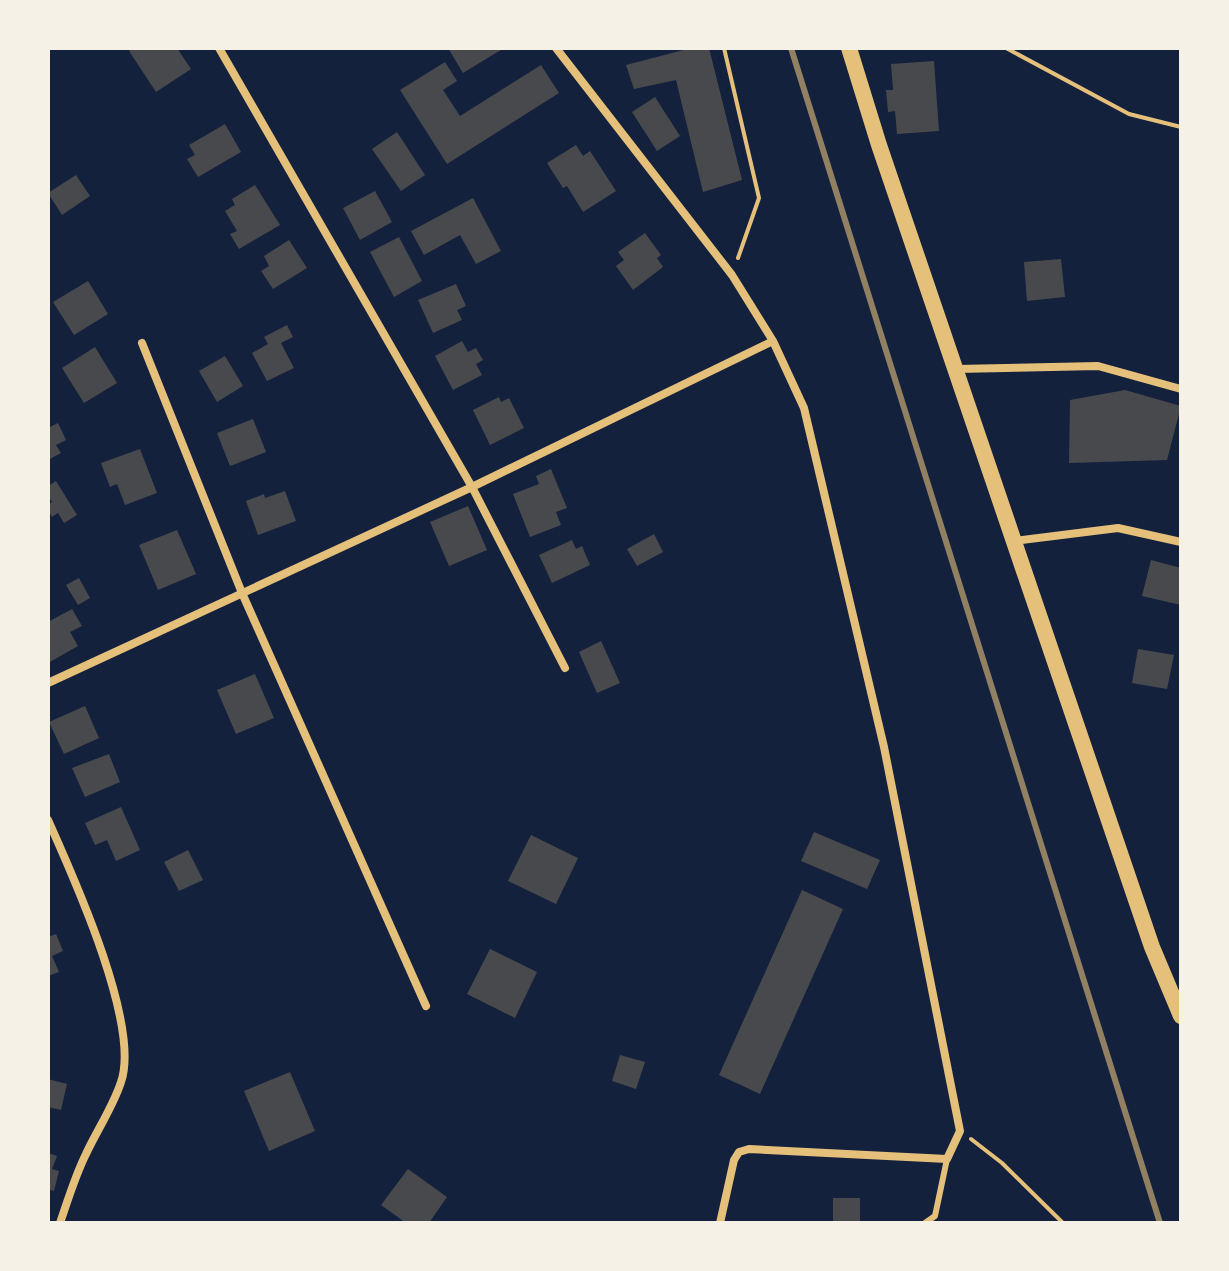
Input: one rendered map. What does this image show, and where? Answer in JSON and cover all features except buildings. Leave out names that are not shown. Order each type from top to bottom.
[{"type":"main road","points":[[849,48],[1152,947],[1181,1016]]},
{"type":"street","points":[[219,48],[472,487],[565,668]]},
{"type":"street","points":[[556,48],[732,275],[773,341],[804,408],[884,747],[960,1131],[947,1159],[749,1149],[739,1152],[734,1160],[720,1223]]},
{"type":"street","points":[[48,683],[472,487],[773,341]]},
{"type":"street","points":[[142,343],[242,593],[426,1006]]},
{"type":"street","points":[[955,369],[1098,366],[1181,389]]},
{"type":"street","points":[[1014,541],[1118,528],[1181,542]]},
{"type":"street","points":[[48,820],[76,884],[117,999],[124,1045],[122,1081],[84,1157],[60,1223]]},
{"type":"lane","points":[[925,1223],[935,1216],[947,1159]]},
{"type":"path","points":[[724,48],[759,198],[732,275]]},
{"type":"path","points":[[1006,48],[1129,114],[1181,127]]},
{"type":"path","points":[[960,1131],[1002,1163],[1063,1223]]},
{"type":"railway","points":[[791,48],[1160,1223]]}]
